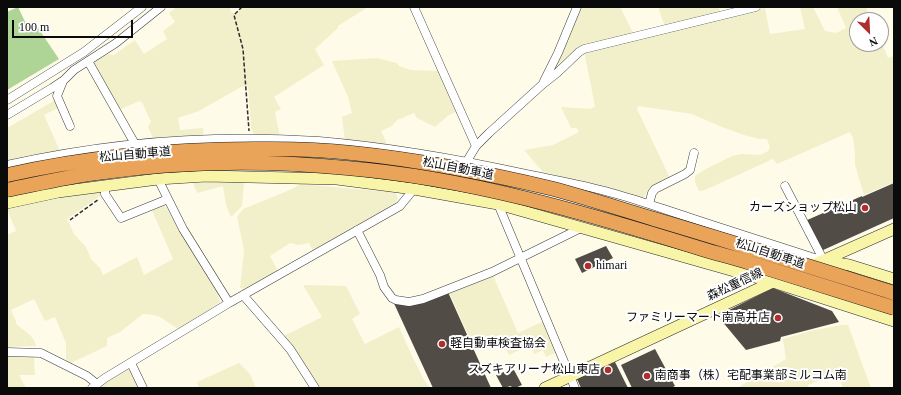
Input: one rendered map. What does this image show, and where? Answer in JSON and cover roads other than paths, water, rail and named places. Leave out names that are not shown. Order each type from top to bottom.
[{"type":"highway","name":"松山自動車道","points":[[7,175],[94,158],[152,152],[248,148],[350,152],[410,160],[556,190],[712,236],[894,293]]},
{"type":"highway","name":"松山自動車道","points":[[7,190],[96,173],[198,165],[298,164],[400,174],[481,188],[552,204],[748,262],[894,308]]},
{"type":"street","points":[[7,100],[84,52],[142,7]]},
{"type":"street","points":[[7,115],[64,80],[74,70],[116,43],[161,7]]},
{"type":"street","points":[[414,7],[476,146]]},
{"type":"street","points":[[543,84],[558,54],[577,7]]},
{"type":"street","points":[[7,352],[41,353],[87,376],[94,386],[229,303],[400,206],[414,189],[467,161],[476,146],[543,84],[584,49],[756,7]]},
{"type":"street","points":[[88,61],[135,144]]},
{"type":"street","points":[[64,80],[57,96],[70,126]]},
{"type":"street","points":[[7,165],[41,157],[135,144],[180,140],[250,139],[318,141],[366,146],[467,161],[609,192],[824,261],[849,265],[894,279]]},
{"type":"street","points":[[648,204],[655,189],[690,170],[694,153]]},
{"type":"street","points":[[7,203],[58,192],[105,190],[158,179],[206,176],[337,179],[414,189],[498,204],[773,282],[894,321]]},
{"type":"street","points":[[158,179],[184,229],[229,303]]},
{"type":"street","points":[[785,186],[824,261]]},
{"type":"street","points":[[105,190],[120,218],[168,199]]},
{"type":"street","points":[[498,204],[575,388]]},
{"type":"street","points":[[357,230],[380,275],[384,287],[392,298],[409,302],[423,299],[492,272],[581,228]]},
{"type":"street","name":"森松重信線","points":[[545,388],[773,282],[824,261],[894,229]]},
{"type":"street","points":[[243,295],[290,349],[315,388]]},
{"type":"street","points":[[131,363],[143,388]]},
{"type":"place","name":"カーズショップ松山","points":[[865,208]]},
{"type":"place","name":"himari","points":[[588,266]]},
{"type":"place","name":"ファミリーマート南高井店","points":[[778,318]]},
{"type":"place","name":"軽自動車検査協会","points":[[442,344]]},
{"type":"place","name":"スズキアリーナ松山東店","points":[[608,370]]},
{"type":"place","name":"南商事（株）宅配事業部ミルコム南","points":[[647,376]]}]
